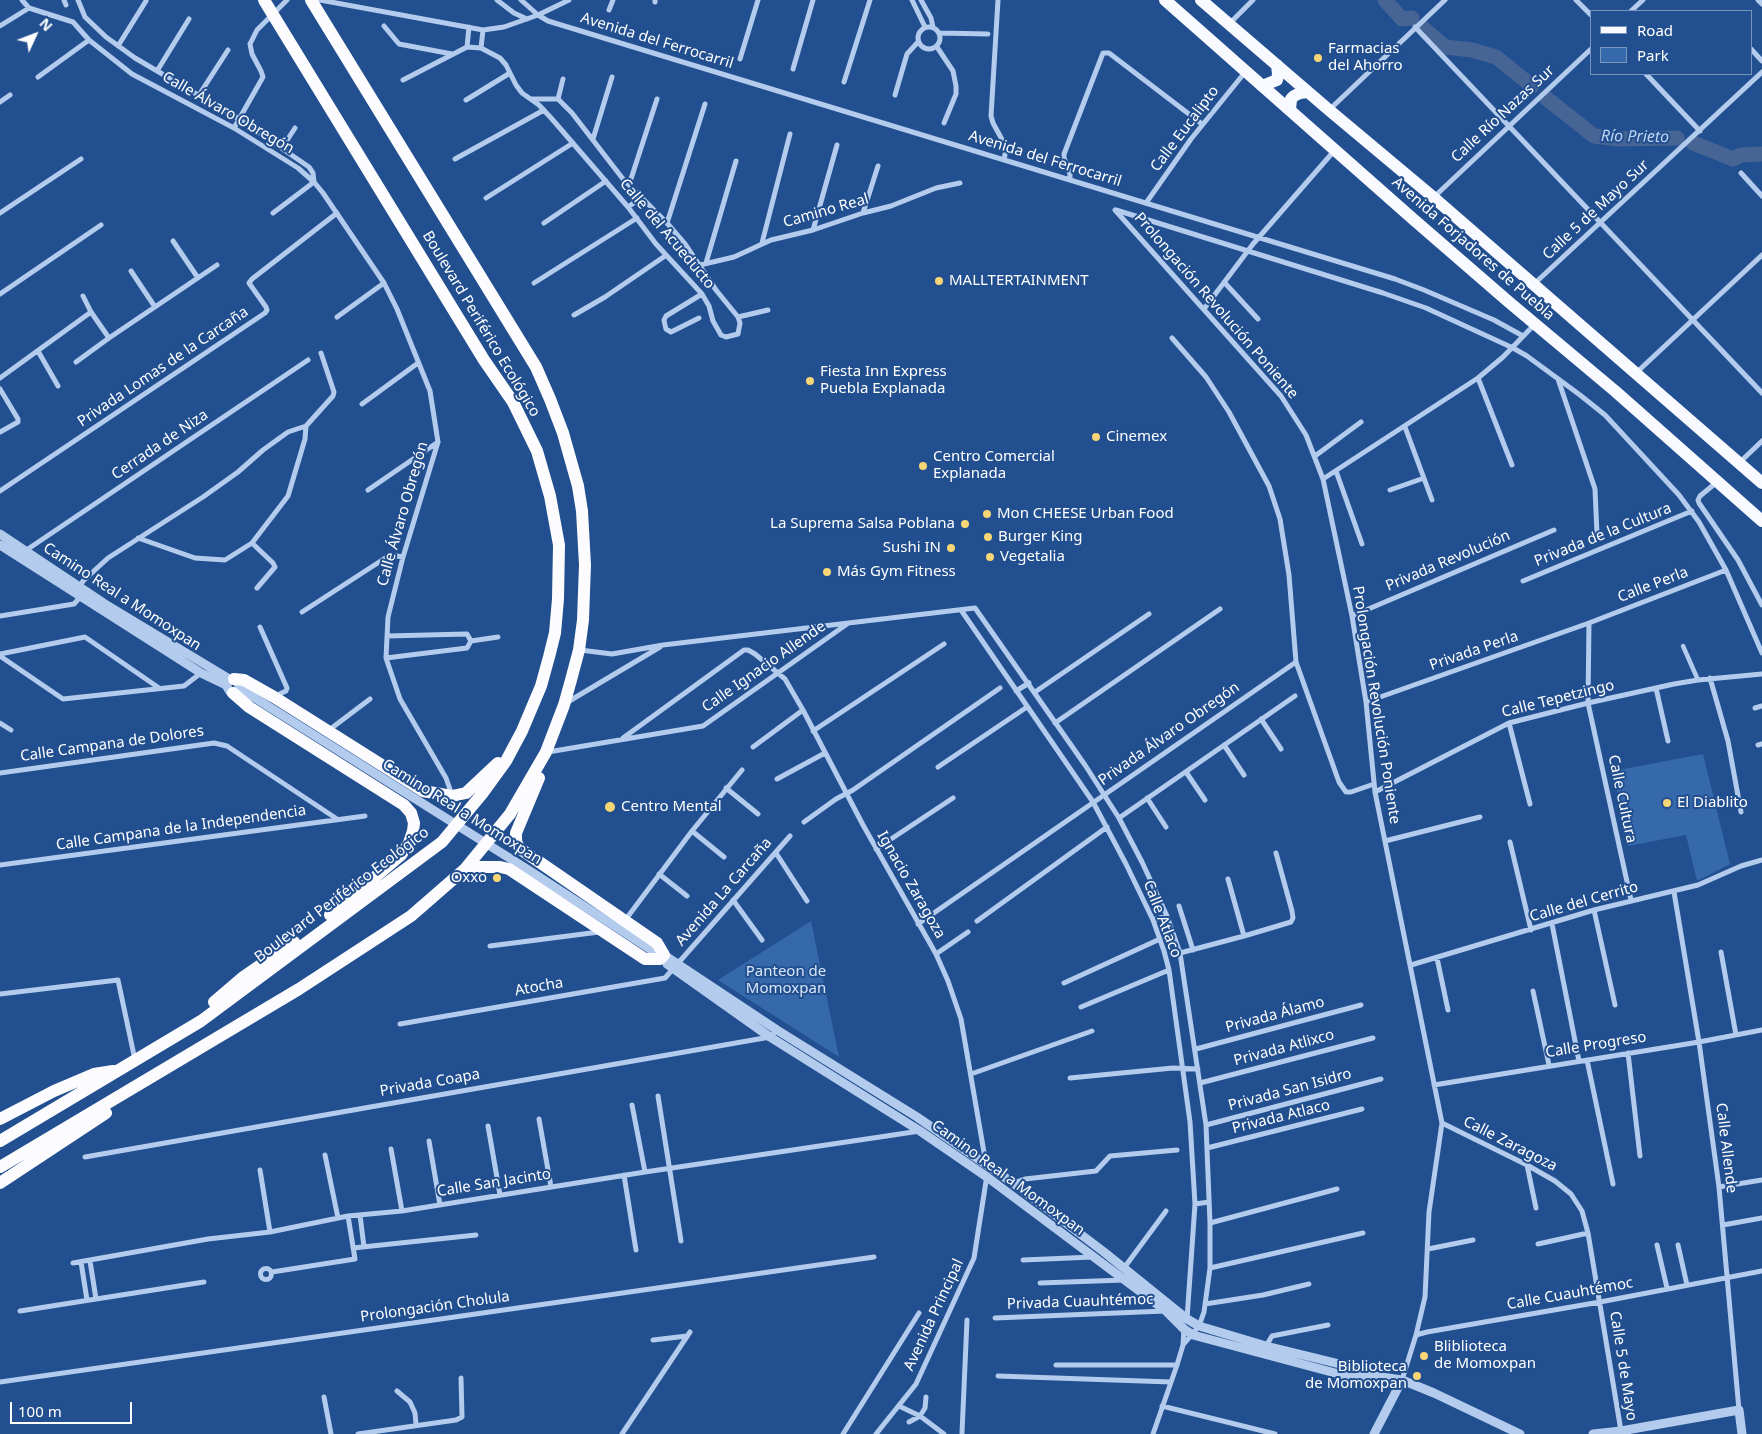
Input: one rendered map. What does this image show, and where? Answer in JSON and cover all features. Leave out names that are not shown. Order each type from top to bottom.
[{"type":"highway","name":"Boulevard Periférico Ecológico","points":[[0,1141],[201,1021],[442,842],[496,778],[522,731],[541,686],[549,657],[558,599],[559,545],[550,496],[536,451],[513,402],[484,360],[264,0]]},
{"type":"highway","name":"Boulevard Periférico Ecológico","points":[[0,1167],[299,989],[411,916],[465,869],[510,814],[546,752],[564,705],[578,650],[583,620],[585,565],[582,511],[578,486],[563,433],[536,367],[311,0]]},
{"type":"highway","points":[[201,1021],[214,1002],[242,978],[318,924],[397,860],[409,843],[414,827],[411,813],[404,805],[248,707],[231,684],[244,680],[277,695],[423,791],[452,796],[466,793],[481,780],[500,762],[522,731]]},
{"type":"highway","points":[[465,869],[500,867],[509,870],[645,959],[659,955],[658,943],[522,851],[517,844],[515,837],[517,829],[538,780],[546,752]]},
{"type":"highway","name":"Boulevard Periférico Ecológico","points":[[0,1183],[152,1083],[171,1064]]},
{"type":"highway","name":"Boulevard Periférico Ecológico","points":[[0,1119],[54,1091],[94,1074],[118,1070]]},
{"type":"main road","name":"Avenida Forjadores de Puebla","points":[[1165,0],[1762,521]]},
{"type":"main road","name":"Avenida Forjadores de Puebla","points":[[1201,0],[1307,92],[1433,197],[1762,483]]},
{"type":"main road","points":[[1262,86],[1277,80],[1277,65]]},
{"type":"main road","points":[[1290,110],[1291,100],[1294,96],[1300,92],[1307,92]]},
{"type":"street","points":[[0,26],[29,8],[22,0]]},
{"type":"street","points":[[78,0],[85,16],[118,46],[239,119],[309,167],[313,173],[314,182],[273,214]]},
{"type":"street","points":[[234,128],[263,77],[252,54],[250,44],[257,30],[287,0]]},
{"type":"street","points":[[320,0],[483,30],[504,28],[570,0]]},
{"type":"street","points":[[497,0],[514,13],[527,19]]},
{"type":"street","name":"Avenida del Ferrocarril","points":[[522,0],[538,15],[548,21],[1259,237],[1424,290],[1494,320],[1523,336]]},
{"type":"street","points":[[609,10],[613,0]]},
{"type":"street","points":[[740,58],[758,0]]},
{"type":"street","points":[[793,69],[813,0]]},
{"type":"street","points":[[844,82],[870,0]]},
{"type":"street","points":[[912,0],[925,28]]},
{"type":"street","points":[[921,0],[931,18],[933,28]]},
{"type":"street","points":[[998,0],[991,116],[1006,148],[1004,160]]},
{"type":"street","points":[[1229,24],[1253,0]]},
{"type":"street","points":[[1329,110],[1445,0]]},
{"type":"street","points":[[1576,0],[1590,14]]},
{"type":"street","points":[[1632,10],[1642,0]]},
{"type":"street","points":[[1758,0],[1762,4]]},
{"type":"street","points":[[118,46],[146,2]]},
{"type":"street","name":"Calle Álvaro Obregón","points":[[29,8],[73,22],[90,40],[132,74],[234,128],[298,168],[314,182],[384,283],[397,309],[430,391],[438,442],[403,557],[388,617],[386,658],[400,699],[446,778],[452,796]]},
{"type":"street","points":[[157,71],[189,19]]},
{"type":"street","points":[[384,26],[399,44],[452,54]]},
{"type":"street","points":[[403,80],[467,47],[469,27]]},
{"type":"street","points":[[1415,27],[1602,222],[1762,393]]},
{"type":"street","points":[[895,95],[904,60],[918,42],[918,35],[925,28],[933,28],[940,33],[988,34]]},
{"type":"street","points":[[481,48],[483,30]]},
{"type":"street","points":[[918,42],[926,49],[936,47],[940,41],[940,33]]},
{"type":"street","points":[[38,77],[90,40]]},
{"type":"street","name":"Calle del Acueducto","points":[[467,47],[481,48],[500,58],[522,93],[531,98],[544,110],[628,207],[665,256],[702,294],[721,336],[726,337],[738,334],[740,324],[738,317],[716,290],[700,265],[667,223],[629,185],[593,139],[558,99]]},
{"type":"street","points":[[936,47],[952,71],[956,86],[956,94],[944,123]]},
{"type":"street","points":[[199,95],[228,50]]},
{"type":"street","name":"Calle Río Nazas Sur","points":[[1433,197],[1590,50]]},
{"type":"street","points":[[1752,50],[1762,60]]},
{"type":"street","points":[[1070,180],[1064,154],[1100,55],[1105,52],[1109,53],[1202,124]]},
{"type":"street","name":"Calle Eucalipto","points":[[1146,203],[1202,124],[1246,71]]},
{"type":"street","name":"Calle 5 de Mayo Sur","points":[[1534,284],[1762,72]]},
{"type":"street","points":[[466,100],[510,73]]},
{"type":"street","points":[[1647,75],[1700,131]]},
{"type":"street","points":[[593,139],[612,77]]},
{"type":"street","points":[[531,98],[558,99],[563,79]]},
{"type":"street","points":[[0,102],[10,95]]},
{"type":"street","points":[[629,185],[657,99]]},
{"type":"street","points":[[667,223],[705,104]]},
{"type":"street","points":[[455,159],[544,110]]},
{"type":"street","points":[[282,148],[295,128]]},
{"type":"street","points":[[762,243],[790,134]]},
{"type":"street","points":[[486,198],[573,143]]},
{"type":"street","points":[[813,230],[837,145]]},
{"type":"street","points":[[1204,309],[1259,237],[1335,149]]},
{"type":"street","points":[[0,214],[81,158]]},
{"type":"street","points":[[706,263],[736,161]]},
{"type":"street","points":[[863,213],[878,166]]},
{"type":"street","points":[[1741,173],[1762,196]]},
{"type":"street","points":[[544,223],[606,181]]},
{"type":"street","name":"Camino Real","points":[[700,265],[734,256],[762,243],[813,230],[863,213],[905,202],[936,188],[960,183]]},
{"type":"street","points":[[628,207],[641,198]]},
{"type":"street","name":"Avenida del Ferrocarril","points":[[1115,210],[1426,308],[1513,348],[1580,395],[1622,432],[1692,511],[1726,570],[1762,653]]},
{"type":"street","name":"Prolongación Revolución Poniente","points":[[1115,210],[1281,396],[1306,434],[1315,456],[1323,479],[1352,616],[1366,702],[1375,792],[1442,1123]]},
{"type":"street","name":"Privada Lomas de la Carcaña","points":[[0,491],[265,313],[266,307],[251,287],[250,282],[252,279],[337,213]]},
{"type":"street","points":[[534,283],[637,218]]},
{"type":"street","points":[[0,294],[101,225]]},
{"type":"street","points":[[173,241],[198,278]]},
{"type":"street","points":[[1636,374],[1762,255]]},
{"type":"street","points":[[574,315],[605,297],[665,256]]},
{"type":"street","points":[[76,362],[217,266]]},
{"type":"street","points":[[131,271],[155,307]]},
{"type":"street","points":[[1224,282],[1258,319]]},
{"type":"street","points":[[337,317],[384,283]]},
{"type":"street","points":[[698,318],[671,332],[664,325],[666,316],[702,294]]},
{"type":"street","points":[[83,296],[109,338]]},
{"type":"street","points":[[738,317],[768,310]]},
{"type":"street","points":[[0,378],[92,312]]},
{"type":"street","points":[[1323,479],[1478,378],[1513,348],[1535,324]]},
{"type":"street","points":[[1172,338],[1206,377],[1230,412],[1269,486],[1280,519],[1289,575],[1296,662],[1342,788],[1346,792],[1351,792],[1374,784]]},
{"type":"street","points":[[38,351],[58,386]]},
{"type":"street","points":[[0,616],[74,604],[83,581],[108,558],[203,497],[288,432],[306,426],[334,392],[321,353]]},
{"type":"street","name":"Cerrada de Niza","points":[[25,551],[308,360]]},
{"type":"street","points":[[362,404],[418,363]]},
{"type":"street","points":[[1478,378],[1512,465]]},
{"type":"street","name":"Privada de la Cultura","points":[[1558,379],[1594,489],[1597,534]]},
{"type":"street","points":[[0,389],[18,422],[0,432]]},
{"type":"street","points":[[1315,456],[1361,422]]},
{"type":"street","points":[[138,538],[195,558],[225,560],[252,543],[288,496],[305,439],[306,426]]},
{"type":"street","points":[[1405,427],[1432,500]]},
{"type":"street","points":[[1739,463],[1762,441]]},
{"type":"street","points":[[368,490],[438,442]]},
{"type":"street","points":[[1336,472],[1362,544]]},
{"type":"street","points":[[1390,490],[1424,478]]},
{"type":"street","points":[[1717,482],[1700,496],[1699,503],[1738,560],[1762,605]]},
{"type":"street","name":"Privada de la Cultura","points":[[1523,581],[1692,511]]},
{"type":"street","name":"Privada Revolución","points":[[1352,616],[1554,530]]},
{"type":"street","name":"Camino Real a Momoxpan","points":[[0,534],[80,592]]},
{"type":"street","points":[[252,543],[275,567],[256,588]]},
{"type":"street","name":"Camino Real a Momoxpan","points":[[2,548],[105,604],[203,670],[231,684],[238,682],[240,687],[255,698],[530,871],[659,955],[987,1176],[1166,1311],[1184,1329],[1193,1334],[1354,1378],[1366,1375],[1402,1380],[1520,1434]]},
{"type":"street","points":[[302,612],[390,555],[403,557]]},
{"type":"street","name":"Calle Perla","points":[[1590,623],[1726,570]]},
{"type":"street","name":"Calle Atlaco","points":[[1153,1434],[1183,1345],[1187,1319],[1195,1204],[1189,1113],[1169,970],[1153,920],[1108,827],[1093,802],[961,610],[975,608],[1105,794],[1142,862],[1167,916],[1180,953],[1206,1125],[1210,1223],[1210,1268],[1205,1304],[1200,1326],[1183,1345]]},
{"type":"street","points":[[1055,722],[1220,609]]},
{"type":"street","points":[[578,650],[612,654],[663,645],[961,610]]},
{"type":"street","points":[[1035,692],[1149,614]]},
{"type":"street","name":"Privada Perla","points":[[1366,702],[1590,623]]},
{"type":"street","name":"Calle Cultura","points":[[1590,623],[1588,703],[1632,900]]},
{"type":"street","name":"Calle Ignacio Allende","points":[[546,752],[702,726],[847,624]]},
{"type":"street","points":[[260,627],[288,688],[277,695]]},
{"type":"street","points":[[387,636],[467,634],[471,641]]},
{"type":"street","points":[[0,655],[85,637],[160,689]]},
{"type":"street","points":[[471,641],[498,637]]},
{"type":"street","points":[[386,658],[467,648],[471,641]]},
{"type":"street","points":[[813,731],[944,644]]},
{"type":"street","points":[[564,705],[663,645]]},
{"type":"street","points":[[1683,646],[1698,680]]},
{"type":"street","name":"Ignacio Zaragoza","points":[[623,738],[744,650],[748,650],[779,672],[790,686],[846,794],[936,954],[948,981],[961,1019],[986,1164]]},
{"type":"street","points":[[0,655],[63,699],[184,686],[203,670]]},
{"type":"street","name":"Privada Álvaro Obregón","points":[[918,924],[1296,662]]},
{"type":"street","name":"Calle Tepetzingo","points":[[1375,792],[1509,723],[1656,688],[1710,678],[1762,674]]},
{"type":"street","points":[[1710,678],[1728,741],[1741,812]]},
{"type":"street","points":[[1016,691],[1029,684]]},
{"type":"street","points":[[804,822],[1000,688]]},
{"type":"street","points":[[1656,688],[1668,741]]},
{"type":"street","points":[[1119,818],[1295,696]]},
{"type":"street","points":[[329,730],[370,699]]},
{"type":"street","points":[[1755,708],[1762,706]]},
{"type":"street","points":[[938,767],[1027,707]]},
{"type":"street","points":[[753,746],[803,710]]},
{"type":"street","points":[[1261,719],[1281,749]]},
{"type":"street","points":[[0,723],[11,730]]},
{"type":"street","points":[[1509,723],[1530,804]]},
{"type":"street","name":"Calle Campana de Dolores","points":[[0,773],[214,743],[228,746],[337,819]]},
{"type":"street","points":[[1224,745],[1244,775]]},
{"type":"street","points":[[777,780],[825,753]]},
{"type":"street","points":[[625,920],[658,874],[742,770]]},
{"type":"street","points":[[1186,772],[1205,800]]},
{"type":"street","points":[[726,788],[758,814]]},
{"type":"street","points":[[876,848],[953,798]]},
{"type":"street","points":[[1147,798],[1166,826]]},
{"type":"street","name":"Calle Campana de la Independencia","points":[[0,865],[365,816]]},
{"type":"street","points":[[1385,841],[1480,817]]},
{"type":"street","points":[[978,921],[1108,827]]},
{"type":"street","points":[[692,831],[724,856]]},
{"type":"street","name":"Avenida La Carcaña","points":[[675,967],[790,836]]},
{"type":"street","points":[[1510,842],[1531,930]]},
{"type":"street","points":[[776,853],[807,901]]},
{"type":"street","points":[[1180,953],[1288,924],[1293,918],[1276,853]]},
{"type":"street","name":"Calle del Cerrito","points":[[1411,965],[1594,910],[1674,892],[1711,881],[1741,866],[1762,860]]},
{"type":"street","points":[[658,874],[688,896]]},
{"type":"street","points":[[1228,879],[1244,936]]},
{"type":"street","name":"Calle Allende","points":[[1674,892],[1719,1187],[1739,1410]]},
{"type":"street","points":[[733,900],[762,940]]},
{"type":"street","points":[[1179,906],[1193,950]]},
{"type":"street","points":[[1594,910],[1615,1005]]},
{"type":"street","points":[[1153,920],[1167,916]]},
{"type":"street","points":[[1552,924],[1579,1061]]},
{"type":"street","points":[[490,946],[604,931]]},
{"type":"street","points":[[936,954],[968,932]]},
{"type":"street","points":[[1064,984],[1160,939]]},
{"type":"street","points":[[1721,952],[1736,1035]]},
{"type":"street","points":[[1437,958],[1448,1010]]},
{"type":"street","name":"Atocha","points":[[400,1024],[665,978],[675,967]]},
{"type":"street","points":[[1082,1007],[1169,970]]},
{"type":"street","points":[[0,994],[118,980],[135,1060]]},
{"type":"street","points":[[1533,991],[1549,1065]]},
{"type":"street","name":"Privada Álamo","points":[[1196,1049],[1362,1005]]},
{"type":"street","name":"Calle Progreso","points":[[1434,1085],[1762,1030]]},
{"type":"street","points":[[970,1074],[1092,1031]]},
{"type":"street","name":"Camino Real a Momoxpan","points":[[774,1033],[917,1116],[1012,1182],[1104,1252],[1187,1319],[1200,1326],[1266,1346],[1356,1368],[1366,1375]]},
{"type":"street","name":"Privada Coapa","points":[[85,1156],[774,1033]]},
{"type":"street","name":"Privada Atlixco","points":[[1200,1083],[1373,1038]]},
{"type":"street","points":[[1628,1053],[1640,1156]]},
{"type":"street","points":[[1587,1060],[1613,1184]]},
{"type":"street","points":[[1070,1078],[1183,1068],[1198,1069]]},
{"type":"street","name":"Privada San Isidro","points":[[1206,1125],[1381,1079]]},
{"type":"street","points":[[658,1096],[680,1241]]},
{"type":"street","points":[[632,1105],[645,1172]]},
{"type":"street","name":"Privada Atlaco","points":[[1207,1148],[1362,1109]]},
{"type":"street","points":[[539,1119],[551,1187]]},
{"type":"street","points":[[1374,1434],[1402,1380],[1425,1297],[1429,1212],[1442,1123]]},
{"type":"street","name":"Calle Zaragoza","points":[[1442,1123],[1527,1165],[1555,1181],[1571,1194],[1582,1211],[1588,1233],[1600,1302]]},
{"type":"street","points":[[488,1126],[500,1195]]},
{"type":"street","name":"Calle San Jacinto","points":[[74,1263],[208,1239],[270,1232],[348,1216],[402,1211],[624,1175],[920,1131]]},
{"type":"street","points":[[429,1141],[440,1205]]},
{"type":"street","points":[[391,1150],[402,1211]]},
{"type":"street","points":[[1012,1182],[1096,1171],[1110,1156],[1177,1150]]},
{"type":"street","points":[[325,1155],[338,1218]]},
{"type":"street","name":"Avenida Principal","points":[[876,1434],[916,1384],[974,1258],[987,1176],[986,1164]]},
{"type":"street","points":[[1527,1165],[1536,1208]]},
{"type":"street","points":[[260,1170],[270,1232]]},
{"type":"street","points":[[624,1175],[636,1250]]},
{"type":"street","points":[[1719,1187],[1762,1180]]},
{"type":"street","points":[[1210,1223],[1337,1189]]},
{"type":"street","points":[[1195,1204],[1209,1202]]},
{"type":"street","points":[[1124,1268],[1166,1211]]},
{"type":"street","points":[[360,1215],[364,1247]]},
{"type":"street","points":[[272,1272],[355,1259],[348,1216]]},
{"type":"street","points":[[1723,1225],[1762,1218]]},
{"type":"street","points":[[1210,1268],[1363,1233]]},
{"type":"street","points":[[1538,1244],[1588,1233]]},
{"type":"street","points":[[353,1248],[476,1235]]},
{"type":"street","points":[[1428,1249],[1473,1240]]},
{"type":"street","points":[[1657,1245],[1667,1288]]},
{"type":"street","points":[[1678,1245],[1688,1285]]},
{"type":"street","points":[[1023,1260],[1096,1259],[1104,1252]]},
{"type":"street","name":"Prolongación Cholula","points":[[0,1382],[874,1258]]},
{"type":"street","points":[[90,1261],[96,1299]]},
{"type":"street","points":[[81,1262],[87,1300]]},
{"type":"street","name":"Calle Cuauhtémoc","points":[[1416,1335],[1762,1271]]},
{"type":"street","points":[[1040,1283],[1124,1280]]},
{"type":"street","points":[[20,1311],[204,1282]]},
{"type":"street","points":[[1205,1304],[1262,1295],[1310,1284]]},
{"type":"street","name":"Calle 5 de Mayo","points":[[1600,1302],[1622,1433]]},
{"type":"street","name":"Privada Cuauhtémoc","points":[[995,1318],[1166,1311]]},
{"type":"street","points":[[843,1434],[919,1313]]},
{"type":"street","points":[[962,1434],[967,1320]]},
{"type":"street","points":[[1266,1346],[1272,1336],[1328,1325]]},
{"type":"street","points":[[622,1434],[688,1334],[653,1340]]},
{"type":"street","points":[[1056,1365],[1177,1365]]},
{"type":"street","points":[[998,1376],[1171,1382]]},
{"type":"street","points":[[358,1434],[416,1424],[456,1420],[462,1417],[461,1378]]},
{"type":"street","points":[[398,1391],[410,1402],[416,1413],[416,1424]]},
{"type":"street","points":[[324,1397],[331,1434]]},
{"type":"street","points":[[909,1422],[920,1416],[925,1408],[926,1397]]},
{"type":"street","points":[[899,1406],[920,1416],[944,1434]]},
{"type":"street","points":[[1162,1406],[1275,1434]]},
{"type":"street","points":[[1593,1434],[1622,1433],[1739,1410],[1742,1434]]},
{"type":"street","points":[[1500,1424],[1501,1434]]},
{"type":"green space","name":"El Diablito","points":[[1703,754],[1730,864],[1697,881],[1686,835],[1628,846],[1613,771]]},
{"type":"green space","name":"Panteon de Momoxpan","points":[[811,921],[839,1057],[718,980]]},
{"type":"waterway","name":"Río Prieto","points":[[1385,0],[1402,19],[1412,18]]},
{"type":"waterway","name":"Río Prieto","points":[[1423,28],[1445,47],[1472,50],[1496,57],[1532,86]]},
{"type":"waterway","name":"Río Prieto","points":[[1546,98],[1594,136],[1619,139],[1677,138]]},
{"type":"waterway","name":"Río Prieto","points":[[1693,143],[1733,159],[1741,155],[1762,154]]},
{"type":"place","name":"Farmacias del Ahorro","points":[[1318,58]]},
{"type":"place","name":"MALLTERTAINMENT","points":[[939,281]]},
{"type":"place","name":"Fiesta Inn Express Puebla Explanada","points":[[810,381]]},
{"type":"place","name":"Cinemex","points":[[1096,437]]},
{"type":"place","name":"Centro Comercial Explanada","points":[[923,466]]},
{"type":"place","name":"Mon CHEESE Urban Food","points":[[987,514]]},
{"type":"place","name":"La Suprema Salsa Poblana","points":[[965,524]]},
{"type":"place","name":"Burger King","points":[[988,537]]},
{"type":"place","name":"Sushi IN","points":[[951,548]]},
{"type":"place","name":"Vegetalia","points":[[990,557]]},
{"type":"place","name":"Más Gym Fitness","points":[[827,572]]},
{"type":"place","name":"El Diablito","points":[[1667,803]]},
{"type":"place","name":"Centro Mental","points":[[610,807]]},
{"type":"place","name":"Oxxo","points":[[497,878]]},
{"type":"place","name":"Bliblioteca de Momoxpan","points":[[1424,1356]]},
{"type":"place","name":"Biblioteca de Momoxpan","points":[[1417,1376]]}]
